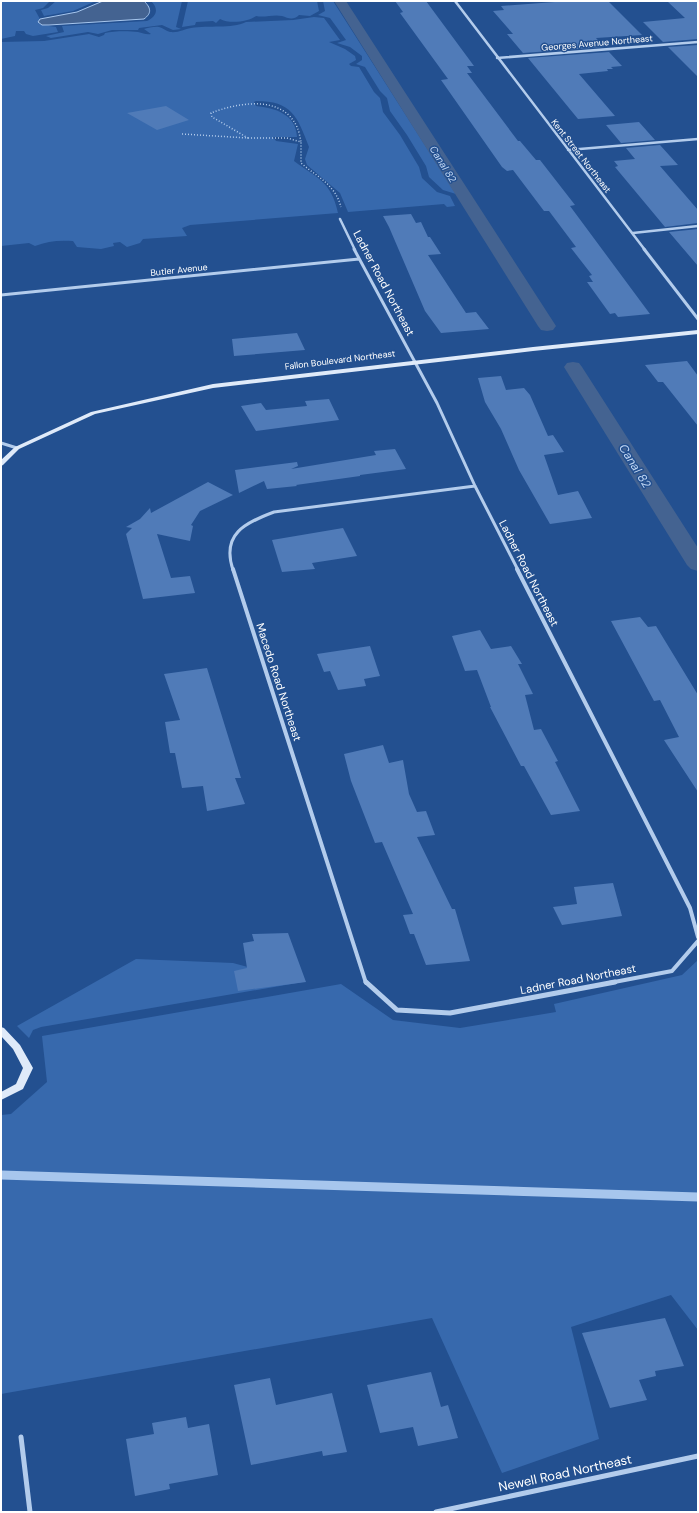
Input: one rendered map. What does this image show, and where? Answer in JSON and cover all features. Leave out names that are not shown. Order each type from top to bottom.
[{"type":"street","name":"Kent Street Northeast","points":[[455,1],[497,58],[698,319]]},
{"type":"street","name":"Georges Avenue Northeast","points":[[497,58],[698,42]]},
{"type":"street","points":[[568,150],[698,139]]},
{"type":"street","name":"Ladner Road Northeast","points":[[340,219],[359,259],[437,403],[475,486],[690,908],[698,937]]},
{"type":"street","points":[[633,233],[698,226]]},
{"type":"street","name":"Butler Avenue","points":[[1,295],[359,259]]},
{"type":"street","name":"Fallon Boulevard Northeast","points":[[1,464],[17,448],[93,413],[213,386],[415,362],[698,332]]},
{"type":"street","points":[[1,443],[17,448]]},
{"type":"street","name":"Macedo Road Northeast","points":[[450,1013],[397,1010],[366,983],[230,561],[232,540],[240,528],[251,520],[274,512],[475,486]]},
{"type":"street","name":"Ladner Road Northeast","points":[[450,1013],[672,971],[698,941]]},
{"type":"street","points":[[1,1030],[17,1047],[28,1068],[20,1086],[1,1096]]},
{"type":"street","points":[[21,1437],[30,1512]]},
{"type":"street","name":"Newell Road Northeast","points":[[436,1512],[698,1456]]},
{"type":"path","points":[[248,138],[212,117],[211,113],[230,106],[244,105],[272,106],[282,108],[295,122],[300,133],[302,150],[299,157],[301,163],[339,194],[342,211],[340,219]]},
{"type":"path","points":[[182,134],[192,136],[288,138],[301,142]]},
{"type":"shaded area","points":[[1,1],[50,1],[43,8],[35,10],[40,19],[38,22],[42,25],[56,27],[58,32],[33,36],[26,34],[24,31],[16,31],[15,36],[1,39]]},
{"type":"shaded area","points":[[56,1],[96,1],[73,11],[44,16],[41,10],[48,8]]},
{"type":"shaded area","points":[[103,1],[144,1],[150,10],[147,17],[144,19],[49,25],[42,25],[38,22],[40,19],[77,12]]},
{"type":"shaded area","points":[[151,1],[182,1],[176,27],[181,29],[173,30],[162,25],[139,28],[138,30],[112,30],[98,34],[88,32],[51,38],[46,36],[64,32],[62,26],[147,21],[155,15],[156,12],[154,4]]},
{"type":"shaded area","points":[[188,1],[317,1],[319,11],[310,16],[299,15],[293,18],[282,16],[256,16],[243,21],[233,22],[220,19],[216,23],[213,21],[196,22],[195,25],[182,27]]},
{"type":"shaded area","points":[[323,1],[333,1],[456,194],[443,190],[429,177],[426,166],[390,111],[387,98],[380,91],[365,67],[356,64],[362,60],[362,56],[350,47],[337,43],[346,40],[330,18],[318,15],[325,11]]},
{"type":"shaded area","points":[[314,17],[324,18],[340,40],[329,42],[345,49],[355,56],[356,60],[349,64],[351,66],[359,67],[374,92],[380,98],[383,112],[400,135],[419,167],[422,178],[437,192],[450,196],[455,206],[447,207],[444,204],[348,212],[340,193],[307,165],[305,159],[309,147],[301,127],[292,112],[278,104],[256,101],[254,102],[256,106],[270,108],[277,111],[289,118],[293,123],[296,129],[297,137],[273,137],[276,141],[298,144],[294,161],[317,177],[327,187],[332,194],[338,213],[190,225],[182,228],[187,236],[143,239],[140,243],[127,247],[120,242],[113,243],[114,246],[101,249],[77,247],[73,241],[49,242],[35,246],[29,243],[1,246],[1,42],[44,41],[89,34],[99,37],[105,33],[126,31],[151,34],[144,29],[160,27],[169,32],[173,32],[188,28],[227,26],[246,22],[293,20]]},
{"type":"shaded area","points":[[136,959],[233,963],[303,982],[41,1027],[33,1030],[29,1038],[17,1026]]},
{"type":"shaded area","points":[[698,960],[698,1330],[671,1295],[571,1327],[599,1439],[502,1473],[432,1318],[1,1394],[1,1115],[11,1114],[47,1082],[42,1036],[341,984],[393,1020],[460,1028],[556,1012],[554,1004],[682,975]]},
{"type":"building","points":[[395,1],[426,1],[474,66],[467,66],[472,73],[467,73],[518,141],[520,141],[536,160],[540,160],[575,205],[570,206],[650,314],[618,317],[615,313],[610,314],[587,282],[593,282],[589,276],[592,275],[571,248],[576,247],[549,211],[544,211],[513,170],[507,171],[502,167],[441,80],[448,79],[400,13],[403,12]]},
{"type":"building","points":[[568,1],[608,1],[642,35],[596,38],[604,47],[523,53],[507,34],[513,34],[493,11],[504,10],[501,6]]},
{"type":"building","points":[[667,1],[698,1],[698,39],[663,42],[643,22],[685,18]]},
{"type":"building","points":[[698,45],[698,77],[668,47]]},
{"type":"building","points":[[609,52],[622,66],[611,67],[613,69],[607,69],[608,71],[579,74],[615,116],[578,119],[528,58]]},
{"type":"building","points":[[166,106],[189,120],[157,130],[127,113]]},
{"type":"building","points":[[639,122],[655,140],[621,143],[606,125]]},
{"type":"building","points":[[660,145],[678,165],[660,166],[698,210],[698,223],[665,227],[615,167],[618,166],[614,161],[635,159],[626,148]]},
{"type":"building","points":[[411,214],[416,223],[421,222],[428,237],[430,237],[441,254],[428,255],[466,313],[476,312],[489,329],[441,333],[425,311],[383,216]]},
{"type":"building","points":[[698,229],[698,266],[669,232]]},
{"type":"building","points":[[297,333],[305,350],[234,356],[232,339]]},
{"type":"building","points":[[687,361],[698,376],[698,426],[663,382],[658,382],[645,365]]},
{"type":"building","points":[[501,376],[506,390],[524,388],[530,395],[548,436],[553,435],[564,452],[544,455],[558,495],[578,491],[592,518],[550,524],[519,470],[501,429],[485,402],[478,378]]},
{"type":"building","points":[[329,399],[339,420],[256,431],[241,406],[261,403],[266,410],[307,406],[305,401]]},
{"type":"building","points":[[395,449],[406,469],[296,485],[297,486],[267,489],[264,481],[239,493],[235,470],[297,462],[298,466],[291,469],[376,455],[374,451]]},
{"type":"building","points":[[208,482],[233,495],[200,511],[191,525],[193,526],[190,541],[157,534],[171,578],[190,576],[195,593],[143,599],[126,534],[132,528],[126,527],[140,519],[150,508],[151,513]]},
{"type":"building","points":[[343,528],[357,556],[312,563],[315,569],[282,572],[272,540]]},
{"type":"building","points":[[640,617],[648,627],[656,626],[698,695],[698,792],[664,740],[679,737],[660,700],[654,701],[611,621]]},
{"type":"building","points":[[480,630],[491,649],[511,646],[522,664],[518,664],[533,694],[525,695],[534,730],[541,729],[558,761],[555,762],[580,811],[551,815],[524,766],[521,766],[490,707],[477,670],[465,671],[452,636]]},
{"type":"building","points":[[370,646],[380,676],[364,679],[366,686],[338,690],[330,671],[324,672],[317,654]]},
{"type":"building","points":[[207,668],[241,778],[235,778],[245,804],[207,811],[203,786],[182,788],[175,753],[170,753],[165,722],[180,720],[164,674]]},
{"type":"building","points":[[383,745],[389,763],[403,760],[409,794],[417,812],[426,811],[435,835],[417,837],[452,909],[455,909],[470,961],[426,965],[414,934],[410,934],[403,915],[413,914],[382,842],[375,843],[351,781],[344,754]]},
{"type":"building","points":[[613,883],[622,916],[562,925],[553,907],[577,904],[574,887]]},
{"type":"building","points":[[288,933],[306,982],[238,991],[234,971],[247,968],[243,943],[254,941],[252,934]]},
{"type":"building","points":[[665,1318],[684,1366],[655,1371],[656,1376],[639,1380],[647,1400],[610,1408],[582,1333]]},
{"type":"building","points":[[431,1372],[441,1407],[448,1405],[458,1438],[418,1446],[413,1427],[380,1433],[367,1385]]},
{"type":"building","points":[[270,1378],[276,1405],[332,1393],[347,1452],[323,1456],[322,1451],[251,1465],[234,1385]]},
{"type":"building","points":[[186,1417],[188,1428],[209,1424],[218,1475],[169,1484],[170,1489],[135,1496],[126,1439],[154,1434],[152,1423]]},
{"type":"waterway","name":"Canal 82","points":[[340,1],[547,326]]},
{"type":"waterway","name":"Canal 82","points":[[573,367],[698,565]]},
{"type":"waterway","points":[[1,1175],[698,1197]]}]
